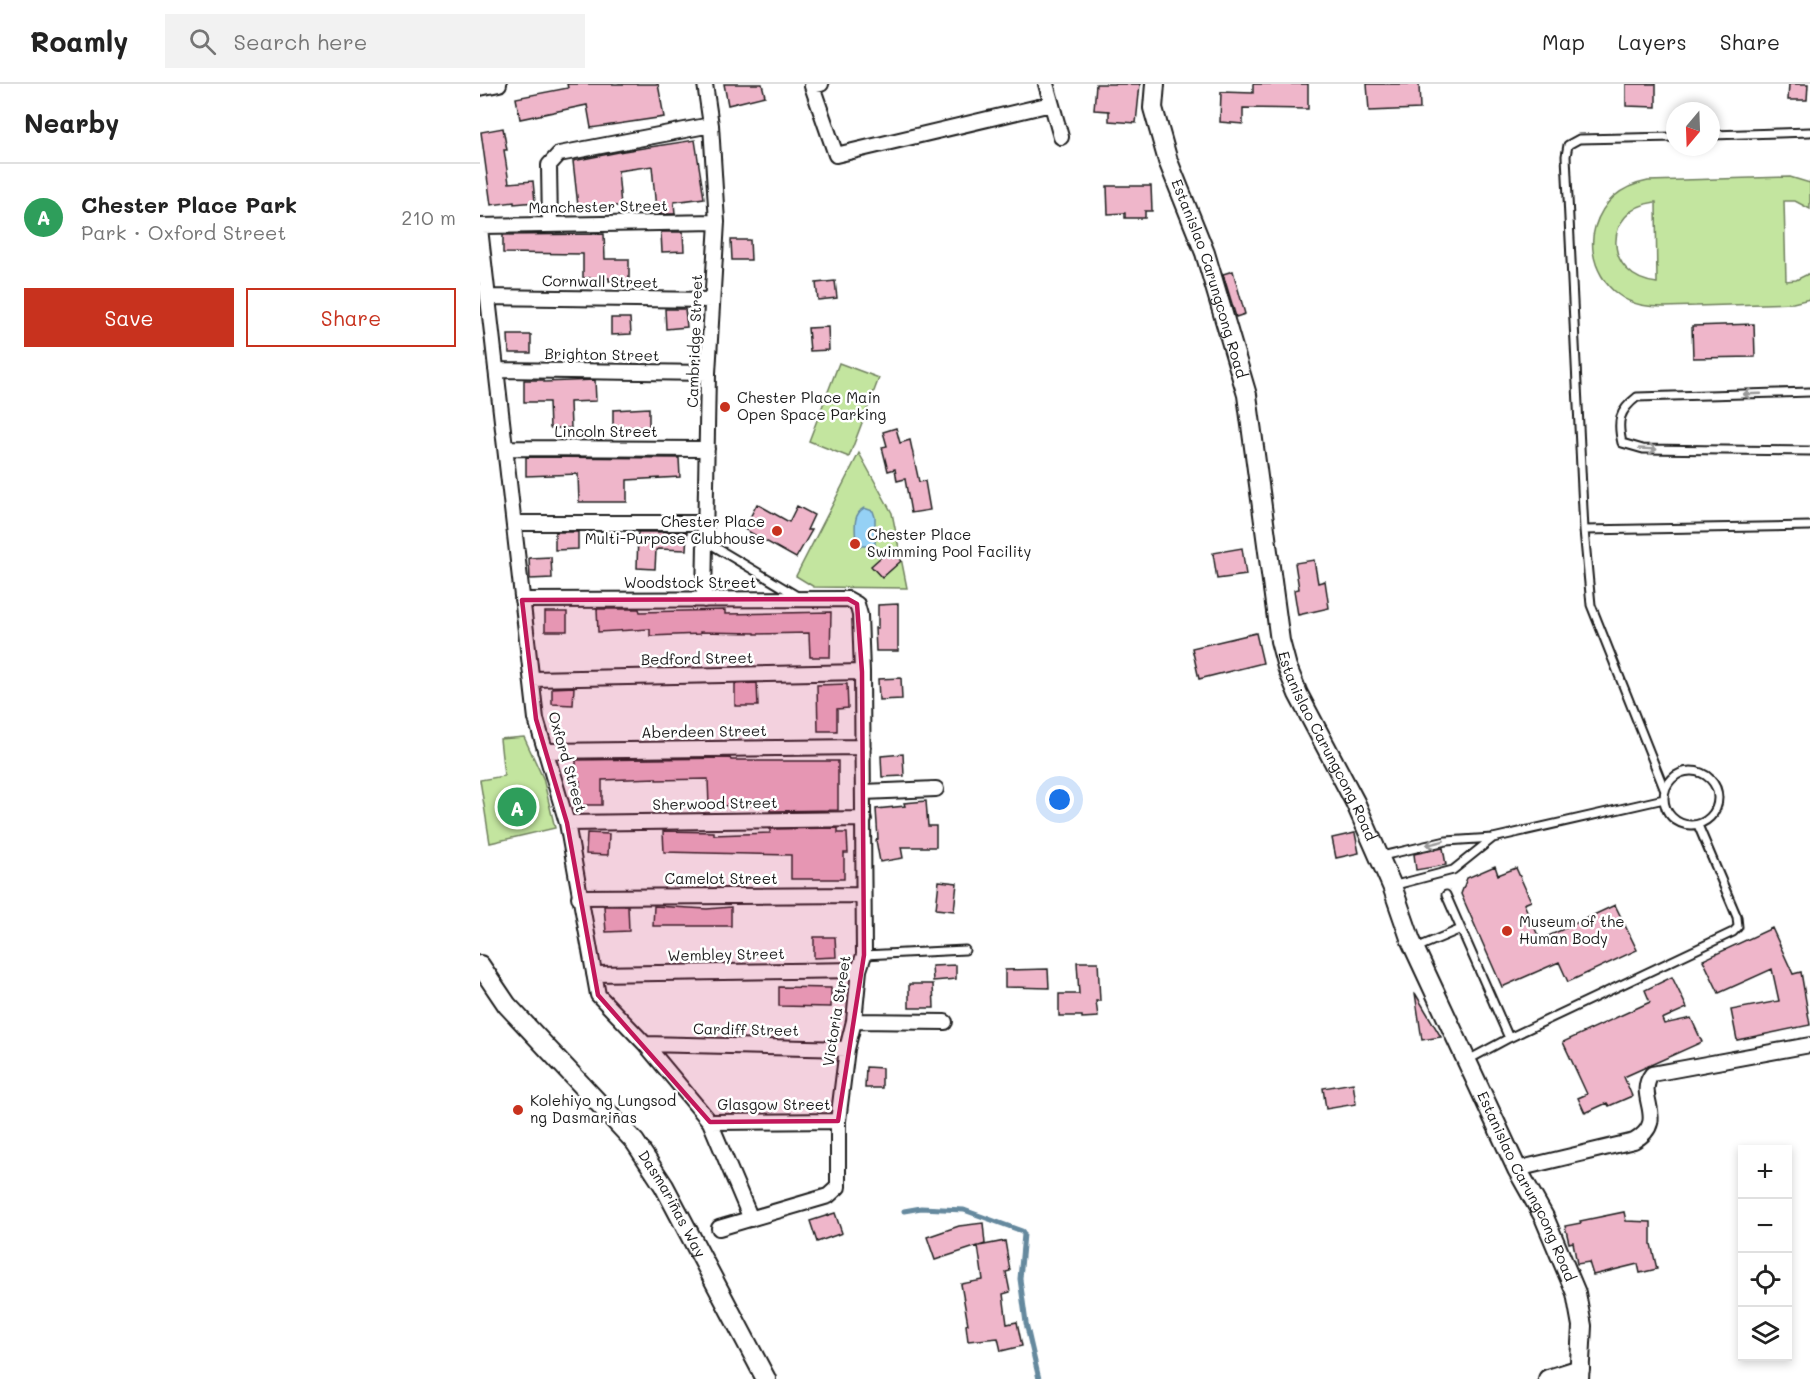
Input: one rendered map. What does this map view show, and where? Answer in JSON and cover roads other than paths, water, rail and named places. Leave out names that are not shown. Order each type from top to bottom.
[{"type":"street","name":"Cambridge Street","points":[[704,600],[708,373],[717,222],[711,125],[705,84]]},
{"type":"street","points":[[821,84],[812,86],[836,155],[1052,104]]},
{"type":"street","points":[[1046,84],[1061,137]]},
{"type":"street","name":"Estanislao Carungcong Road","points":[[1155,84],[1153,108],[1168,161],[1205,253],[1247,395],[1280,641],[1287,667],[1308,715],[1356,802],[1392,886],[1415,948],[1466,1062],[1517,1169],[1544,1216],[1575,1293],[1582,1326],[1579,1374]]},
{"type":"street","points":[[550,225],[549,165],[559,154],[711,125]]},
{"type":"street","name":"Manchester Street","points":[[480,227],[717,222]]},
{"type":"street","name":"Oxford Street","points":[[480,227],[536,719],[567,823],[598,994],[645,1044],[710,1122],[751,1219]]},
{"type":"street","name":"Cornwall Street","points":[[488,297],[712,300]]},
{"type":"street","name":"Brighton Street","points":[[496,370],[708,373]]},
{"type":"street","name":"Lincoln Street","points":[[505,448],[707,449]]},
{"type":"street","points":[[514,523],[705,523]]},
{"type":"street","name":"Woodstock Street","points":[[522,600],[804,599],[848,600],[857,604]]},
{"type":"street","name":"Victoria Street","points":[[719,1228],[828,1196],[838,1187],[838,1121],[847,1049],[854,1022],[859,970],[864,955],[862,672],[860,615],[857,604]]},
{"type":"street","name":"Bedford Street","points":[[532,680],[862,672]]},
{"type":"street","name":"Aberdeen Street","points":[[544,751],[863,747]]},
{"type":"street","points":[[863,792],[936,789]]},
{"type":"street","name":"Sherwood Street","points":[[567,823],[864,819]]},
{"type":"street","name":"Camelot Street","points":[[579,897],[863,895]]},
{"type":"street","name":"Dasmariñas Way","points":[[480,965],[507,1005],[635,1142],[664,1186],[766,1379]]},
{"type":"street","name":"Wembley Street","points":[[594,974],[859,970]]},
{"type":"street","points":[[854,1022],[945,1023]]},
{"type":"street","name":"Cardiff Street","points":[[645,1044],[847,1049]]},
{"type":"street","points":[[1517,1169],[1635,1141],[1644,1135],[1652,1120],[1647,1087],[1652,1074],[1810,1045]]},
{"type":"street","name":"Glasgow Street","points":[[710,1122],[838,1121]]},
{"type":"street","points":[[1548,1379],[1579,1374]]},
{"type":"lane","points":[[1720,135],[1810,132]]},
{"type":"lane","points":[[1379,857],[1446,841],[1493,838],[1664,795],[1673,777],[1688,771],[1706,774],[1712,780],[1719,796],[1718,805],[1709,820],[1698,825],[1684,825],[1669,815],[1664,795],[1591,605],[1584,530],[1566,168],[1568,145],[1579,140],[1666,136]]},
{"type":"lane","points":[[1810,392],[1637,397],[1624,407],[1618,427],[1622,443],[1643,449],[1810,451]]},
{"type":"lane","points":[[1584,530],[1810,526]]},
{"type":"lane","points":[[705,541],[804,599]]},
{"type":"lane","points":[[1466,1062],[1509,1038],[1733,932],[1738,927],[1737,917],[1698,825]]},
{"type":"lane","points":[[1392,886],[1453,870],[1493,838]]},
{"type":"lane","points":[[1446,895],[1509,1038]]},
{"type":"lane","points":[[1415,948],[1461,929]]},
{"type":"lane","points":[[864,955],[964,950]]},
{"type":"water","points":[[864,508],[873,511],[875,517],[875,546],[856,546],[857,515]]},
{"type":"waterway","points":[[904,1211],[921,1208],[964,1210],[1022,1231],[1024,1234],[1020,1279],[1026,1323],[1039,1379]]},
{"type":"place","name":"Chester Place Main Open Space Parking","points":[[725,407]]},
{"type":"place","name":"Chester Place Multi-Purpose Clubhouse","points":[[777,531]]},
{"type":"place","name":"Chester Place Swimming Pool Facility","points":[[855,544]]},
{"type":"place","name":"Chester Place Park","points":[[517,807]]},
{"type":"place","name":"Museum of the Human Body","points":[[1507,931]]},
{"type":"place","name":"Kolehiyo ng Lungsod ng Dasmariñas","points":[[518,1110]]}]
